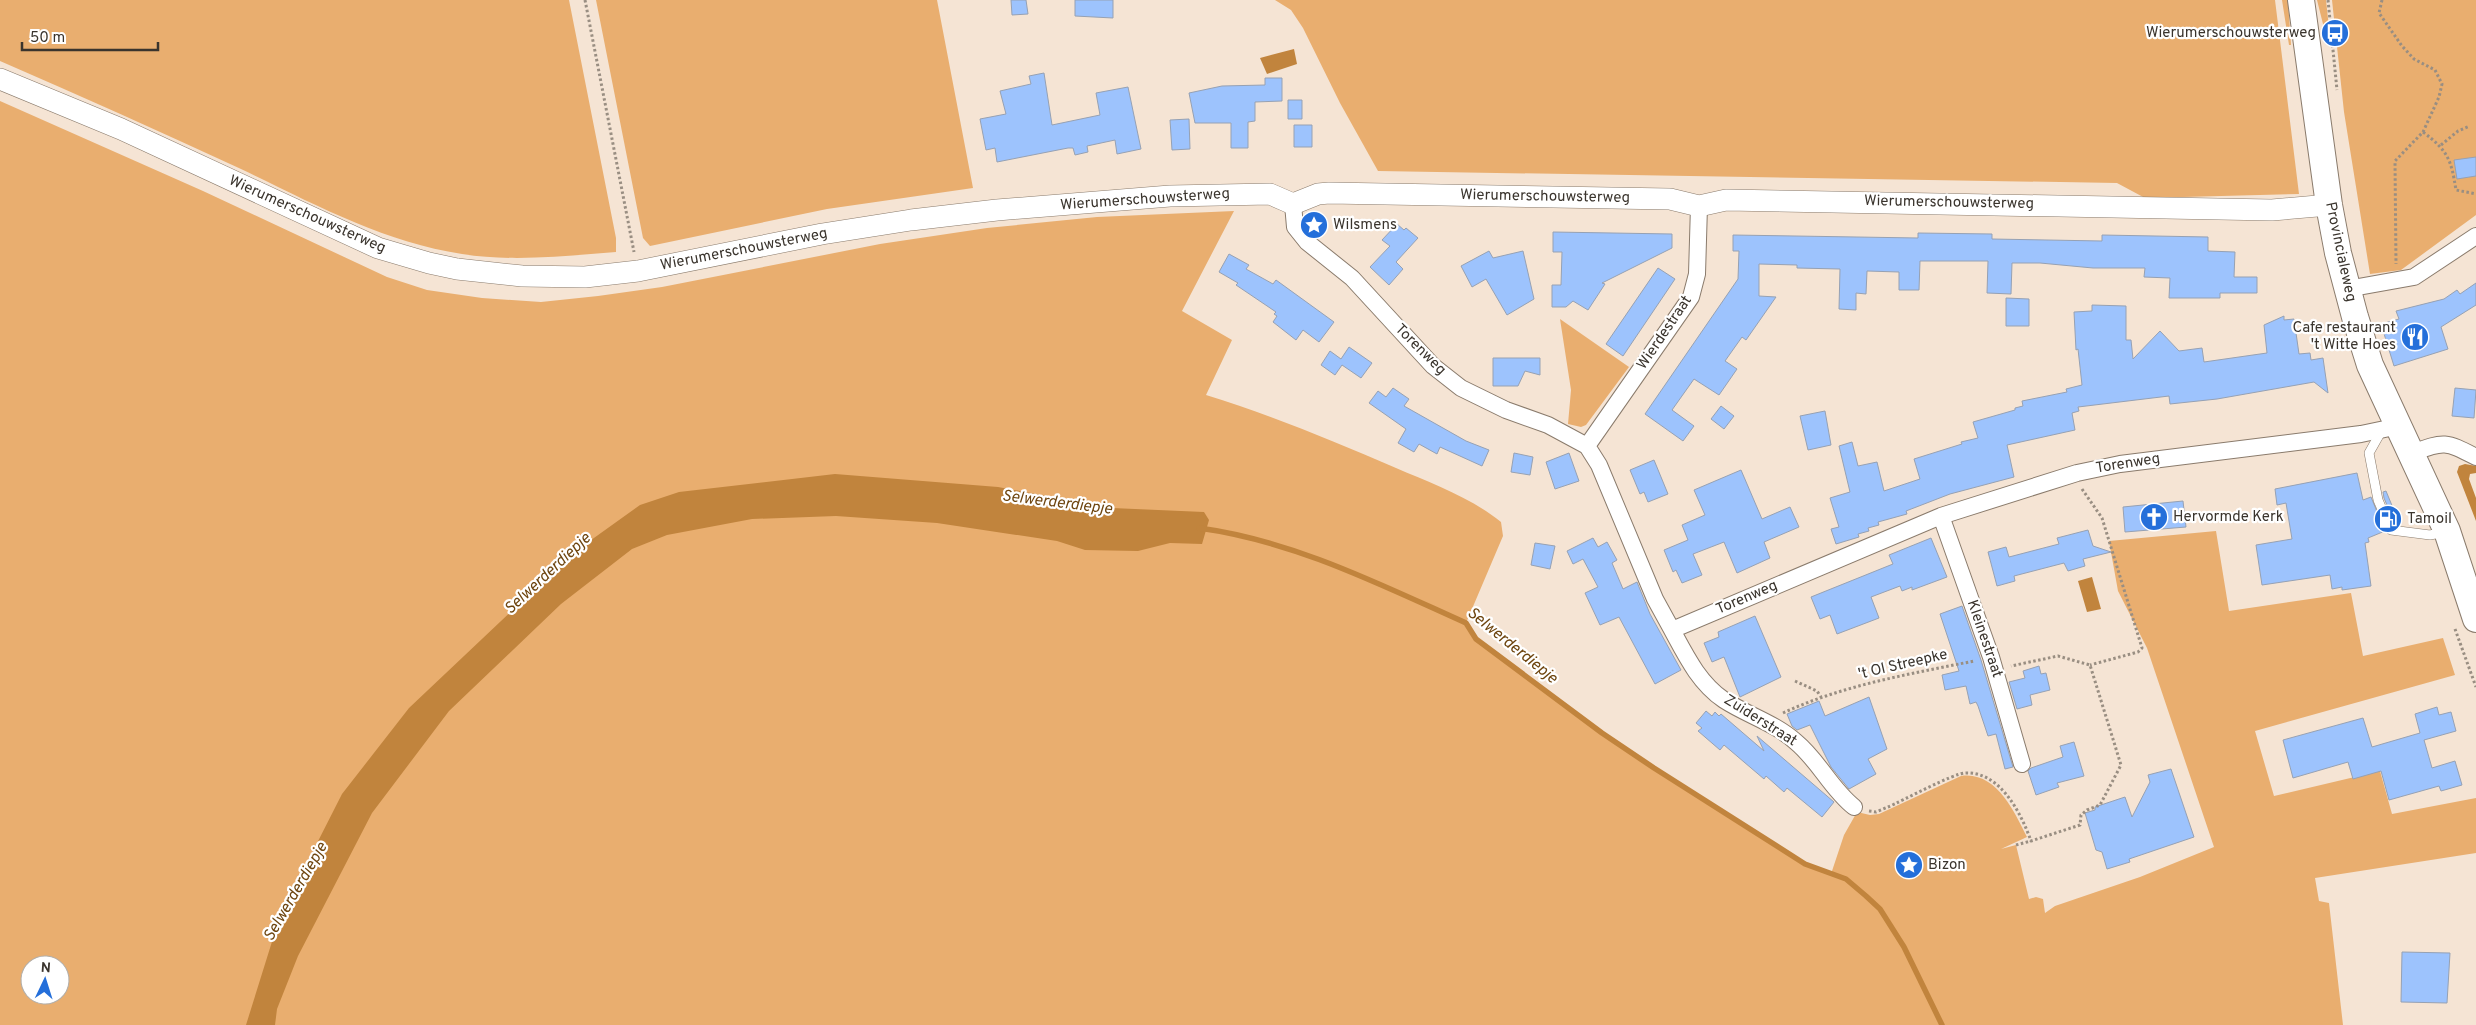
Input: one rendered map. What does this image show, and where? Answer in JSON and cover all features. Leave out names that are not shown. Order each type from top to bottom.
[{"type":"main road","name":"Provincialeweg","points":[[2303,4],[2329,205],[2347,289],[2390,428],[2412,453],[2447,531],[2465,622]]},
{"type":"street","name":"Wierumerschouwsterweg","points":[[0,79],[121,129],[354,238],[402,256],[458,269],[522,276],[585,277],[638,271],[822,234],[911,220],[997,210],[1170,196],[1270,194],[1293,204],[1318,194],[1329,193],[1670,199],[1699,206],[1726,200],[2272,210],[2329,205]]},
{"type":"street","name":"Torenweg","points":[[1293,204],[1295,227],[1307,242],[1352,278],[1433,366],[1461,388],[1506,410],[1548,425],[1587,446]]},
{"type":"street","name":"Wierdestraat","points":[[1587,446],[1691,297],[1697,274],[1699,206]]},
{"type":"street","points":[[2347,289],[2414,277],[2476,236]]},
{"type":"street","name":"Torenweg","points":[[1672,630],[1940,516],[2077,473],[2120,464],[2251,449],[2390,428]]},
{"type":"street","points":[[2412,453],[2439,443],[2457,447],[2476,457]]},
{"type":"street","points":[[1587,446],[1599,465],[1656,599],[1672,630]]},
{"type":"street","name":"Kleinestraat","points":[[1940,516],[1991,657],[2022,764]]},
{"type":"street","name":"Zuiderstraat","points":[[1672,630],[1691,664],[1705,684],[1724,699],[1767,722],[1801,746],[1819,765],[1840,794],[1854,807]]},
{"type":"lane","points":[[2390,428],[2369,453],[2378,500],[2391,530],[2430,535],[2447,531]]},
{"type":"path","points":[[584,0],[638,271]]},
{"type":"path","points":[[2328,0],[2338,95]]},
{"type":"path","points":[[2382,0],[2379,13],[2402,46],[2414,58],[2435,70],[2440,76],[2441,91],[2423,132],[2395,161],[2396,280]]},
{"type":"path","points":[[2441,145],[2458,131],[2470,126]]},
{"type":"path","points":[[2423,132],[2441,145],[2452,166],[2456,190],[2476,194]]},
{"type":"path","points":[[2077,473],[2085,495],[2102,518],[2142,648],[2138,652],[2090,665]]},
{"type":"path","points":[[2465,622],[2476,687]]},
{"type":"path","name":"'t Ol Streepke","points":[[1767,722],[1821,697],[1889,678],[1991,657]]},
{"type":"path","points":[[1795,681],[1817,691],[1821,697]]},
{"type":"path","points":[[2016,845],[2031,841]]},
{"type":"shaded area","points":[[0,0],[569,0],[616,238],[616,252],[539,258],[500,258],[462,254],[404,240],[348,220],[181,141],[0,61]]},
{"type":"shaded area","points":[[596,0],[937,0],[973,188],[827,209],[650,246],[643,238]]},
{"type":"shaded area","points":[[1275,0],[2275,0],[2299,194],[2145,198],[2117,183],[1378,171],[1340,103],[1303,28],[1291,10]]},
{"type":"shaded area","points":[[2282,0],[2288,0],[2291,45],[2289,45]]},
{"type":"shaded area","points":[[2317,0],[2326,0],[2329,28],[2324,28]]},
{"type":"shaded area","points":[[2332,0],[2476,0],[2476,215],[2401,270],[2370,274],[2344,112]]},
{"type":"shaded area","points":[[0,101],[203,191],[387,277],[427,290],[482,298],[541,302],[598,296],[662,287],[880,244],[987,228],[1097,217],[1234,211],[1182,311],[1232,340],[1206,395],[1302,429],[1436,485],[1476,505],[1501,522],[1503,536],[1466,623],[1476,639],[1602,733],[1805,864],[1831,874],[1844,835],[1857,812],[1870,815],[1879,814],[1961,776],[1973,776],[1984,780],[1994,786],[2010,805],[2027,837],[2001,849],[2016,845],[2029,899],[2036,897],[2043,899],[2045,913],[2055,906],[2140,877],[2214,847],[2147,648],[2118,591],[2109,541],[2216,531],[2229,611],[2351,593],[2363,656],[2443,638],[2455,675],[2255,731],[2274,796],[2380,771],[2392,814],[2476,798],[2476,853],[2315,878],[2319,901],[2329,903],[2343,1025],[0,1025]]},
{"type":"shaded area","points":[[1560,319],[1629,367],[1586,425],[1581,427],[1568,424],[1571,390]]},
{"type":"water","points":[[1294,49],[1297,64],[1267,74],[1260,58]]},
{"type":"water","points":[[2465,464],[2476,466],[2476,473],[2470,474],[2469,479],[2476,498],[2476,521],[2457,472],[2459,466]]},
{"type":"water","points":[[835,474],[998,487],[1112,508],[1204,512],[1209,520],[1202,544],[1170,543],[1138,551],[1085,550],[1057,541],[937,523],[836,516],[752,519],[667,535],[632,549],[561,604],[449,711],[372,813],[298,956],[277,1009],[275,1025],[246,1025],[280,916],[342,794],[409,708],[573,553],[640,505],[679,492]]},
{"type":"water","points":[[2092,577],[2101,609],[2087,612],[2078,581]]},
{"type":"building","points":[[1011,0],[1026,0],[1028,14],[1012,15]]},
{"type":"building","points":[[1075,0],[1113,0],[1113,18],[1075,16]]},
{"type":"building","points":[[1044,73],[1052,125],[1100,115],[1096,93],[1128,87],[1141,149],[1117,154],[1115,140],[1087,146],[1088,152],[1075,155],[1073,148],[1068,148],[997,162],[995,148],[986,150],[980,119],[1006,114],[1000,91],[1031,84],[1029,76]]},
{"type":"building","points":[[1265,78],[1282,78],[1282,101],[1255,102],[1255,121],[1248,122],[1248,148],[1231,148],[1231,123],[1195,123],[1189,93],[1222,86],[1265,85]]},
{"type":"building","points":[[1288,100],[1302,100],[1302,119],[1288,119]]},
{"type":"building","points":[[1189,119],[1190,149],[1172,150],[1170,120]]},
{"type":"building","points":[[1294,125],[1312,125],[1312,147],[1294,147]]},
{"type":"building","points":[[2476,157],[2476,176],[2457,179],[2454,160]]},
{"type":"building","points":[[1397,224],[1404,230],[1406,228],[1418,238],[1396,262],[1403,269],[1389,285],[1370,267],[1390,246],[1382,240]]},
{"type":"building","points":[[1553,232],[1672,234],[1672,248],[1602,283],[1605,284],[1588,310],[1573,301],[1566,307],[1552,307],[1552,285],[1561,285],[1562,252],[1553,252]]},
{"type":"building","points":[[1918,233],[1992,234],[1992,239],[2102,241],[2102,235],[2208,237],[2208,251],[2235,252],[2234,277],[2257,277],[2257,293],[2220,293],[2220,298],[2169,298],[2170,278],[2144,277],[2145,268],[2093,268],[2040,263],[2012,263],[2011,294],[1987,293],[1988,261],[1920,261],[1919,290],[1899,290],[1899,272],[1867,271],[1866,294],[1856,293],[1856,310],[1839,309],[1840,269],[1797,268],[1797,265],[1759,264],[1759,296],[1776,297],[1746,340],[1742,337],[1725,361],[1737,369],[1719,395],[1694,379],[1672,410],[1694,426],[1683,441],[1645,414],[1738,279],[1739,251],[1733,251],[1733,235],[1918,238]]},
{"type":"building","points":[[1489,251],[1493,258],[1523,251],[1534,299],[1507,315],[1486,279],[1472,287],[1461,266]]},
{"type":"building","points":[[1229,254],[1249,265],[1246,269],[1273,284],[1276,280],[1334,322],[1319,342],[1303,330],[1296,340],[1273,322],[1277,316],[1274,314],[1276,312],[1236,285],[1238,283],[1219,272]]},
{"type":"building","points":[[1658,268],[1675,279],[1623,356],[1606,344]]},
{"type":"building","name":"Cafe restaurant 't Witte Hoes","points":[[2476,283],[2476,305],[2441,327],[2448,349],[2394,366],[2381,324],[2399,319],[2396,311],[2444,299],[2457,290],[2460,294]]},
{"type":"building","points":[[2006,298],[2029,299],[2029,326],[2006,326]]},
{"type":"building","points":[[2092,305],[2126,306],[2126,340],[2131,340],[2133,359],[2160,331],[2179,351],[2202,348],[2204,362],[2267,353],[2264,325],[2284,316],[2284,320],[2294,319],[2299,354],[2310,353],[2311,360],[2323,358],[2328,393],[2314,382],[2217,399],[2170,404],[2169,396],[2078,407],[2079,411],[2072,413],[2075,430],[2007,445],[2014,477],[1950,494],[1906,511],[1907,514],[1878,522],[1879,525],[1868,528],[1869,531],[1858,534],[1859,537],[1836,544],[1831,529],[1839,527],[1830,498],[1850,492],[1839,446],[1852,442],[1858,466],[1877,462],[1884,491],[1920,479],[1914,459],[1978,438],[1973,422],[2015,410],[2015,408],[2023,406],[2022,401],[2067,392],[2066,389],[2082,385],[2078,349],[2076,350],[2074,312],[2092,311]]},
{"type":"building","points":[[1349,347],[1372,363],[1361,378],[1342,365],[1335,375],[1321,365],[1330,351],[1341,359]]},
{"type":"building","points":[[1493,358],[1540,358],[1540,375],[1525,371],[1518,386],[1493,386]]},
{"type":"building","points":[[1393,388],[1409,399],[1404,406],[1466,441],[1489,450],[1482,466],[1440,447],[1437,454],[1419,444],[1414,452],[1398,443],[1406,429],[1369,403],[1378,391],[1386,397]]},
{"type":"building","points":[[2455,388],[2476,390],[2474,418],[2452,416]]},
{"type":"building","points":[[1721,406],[1734,416],[1724,429],[1711,419]]},
{"type":"building","points":[[1825,411],[1831,445],[1808,450],[1800,416]]},
{"type":"building","points":[[1514,453],[1533,457],[1530,475],[1511,472]]},
{"type":"building","points":[[1569,453],[1579,481],[1555,489],[1546,462]]},
{"type":"building","points":[[1654,460],[1668,494],[1648,502],[1644,492],[1640,494],[1630,470]]},
{"type":"building","points":[[1741,470],[1762,519],[1790,507],[1799,527],[1764,542],[1770,558],[1737,573],[1724,542],[1693,554],[1702,575],[1682,583],[1676,570],[1673,572],[1664,550],[1688,540],[1682,525],[1705,515],[1694,490]]},
{"type":"building","points":[[2357,473],[2363,500],[2371,497],[2385,531],[2368,538],[2369,542],[2365,543],[2371,586],[2342,590],[2342,587],[2332,589],[2330,575],[2262,585],[2256,545],[2292,539],[2286,503],[2277,505],[2275,489]]},
{"type":"building","points":[[2386,491],[2400,525],[2395,524],[2384,498],[2383,492]]},
{"type":"building","name":"Hervormde Kerk","points":[[2183,501],[2186,527],[2125,532],[2123,507]]},
{"type":"building","points":[[2088,530],[2093,546],[2111,552],[2083,559],[2085,566],[2068,571],[2064,563],[2014,576],[2015,581],[1997,586],[1988,552],[2006,547],[2009,557],[2059,544],[2057,538]]},
{"type":"building","points":[[1593,538],[1598,547],[1607,542],[1617,560],[1612,563],[1623,589],[1637,582],[1650,614],[1681,670],[1655,684],[1619,617],[1600,625],[1585,593],[1598,587],[1583,559],[1573,564],[1567,551]]},
{"type":"building","points":[[1931,538],[1947,577],[1912,590],[1912,587],[1902,591],[1900,586],[1871,597],[1879,618],[1837,634],[1830,615],[1820,619],[1811,597],[1893,564],[1889,555]]},
{"type":"building","points":[[1535,543],[1555,546],[1550,569],[1531,565]]},
{"type":"building","points":[[1962,606],[1981,660],[2013,767],[2005,769],[1996,734],[1988,736],[1976,702],[1970,704],[1966,686],[1945,690],[1942,675],[1959,671],[1940,614]]},
{"type":"building","points":[[1755,616],[1781,677],[1740,697],[1724,657],[1712,662],[1704,643],[1719,637],[1718,632]]},
{"type":"building","points":[[2039,666],[2041,674],[2046,673],[2050,690],[2030,695],[2032,705],[2017,709],[2009,682],[2025,678],[2023,671]]},
{"type":"building","points":[[1869,697],[1887,749],[1868,759],[1876,774],[1849,789],[1831,767],[1810,725],[1797,730],[1792,726],[1787,714],[1819,701],[1825,716]]},
{"type":"building","points":[[2437,707],[2439,715],[2451,712],[2456,731],[2424,740],[2432,768],[2455,761],[2462,785],[2441,791],[2439,786],[2389,800],[2381,771],[2353,779],[2348,762],[2293,778],[2283,740],[2363,718],[2372,747],[2420,733],[2415,714]]},
{"type":"building","points":[[1706,711],[1712,716],[1715,712],[1719,716],[1721,714],[1764,751],[1757,736],[1834,802],[1822,817],[1787,788],[1784,792],[1766,776],[1764,779],[1724,745],[1720,750],[1698,731],[1702,728],[1696,723]]},
{"type":"building","points":[[2074,742],[2084,776],[2057,783],[2059,787],[2036,795],[2028,771],[2031,768],[2063,757],[2060,746]]},
{"type":"building","points":[[2171,769],[2194,837],[2129,859],[2130,862],[2107,869],[2102,852],[2096,850],[2085,813],[2095,810],[2095,807],[2125,797],[2132,817],[2150,782],[2148,775]]},
{"type":"building","points":[[2402,952],[2450,953],[2447,1003],[2401,1002]]},
{"type":"waterway","name":"Selwerderdiepje","points":[[1199,528],[1234,534],[1302,553],[1368,579],[1466,623],[1476,639],[1602,733],[1805,864],[1846,879],[1880,909],[1904,947],[1942,1025]]},
{"type":"place","name":"Wierumerschouwsterweg","points":[[2335,33]]},
{"type":"place","name":"Wilsmens","points":[[1314,225]]},
{"type":"place","name":"Cafe restaurant 't Witte Hoes","points":[[2415,337]]},
{"type":"place","name":"Hervormde Kerk","points":[[2154,517]]},
{"type":"place","name":"Tamoil","points":[[2388,519]]},
{"type":"place","name":"Bizon","points":[[1909,865]]}]
